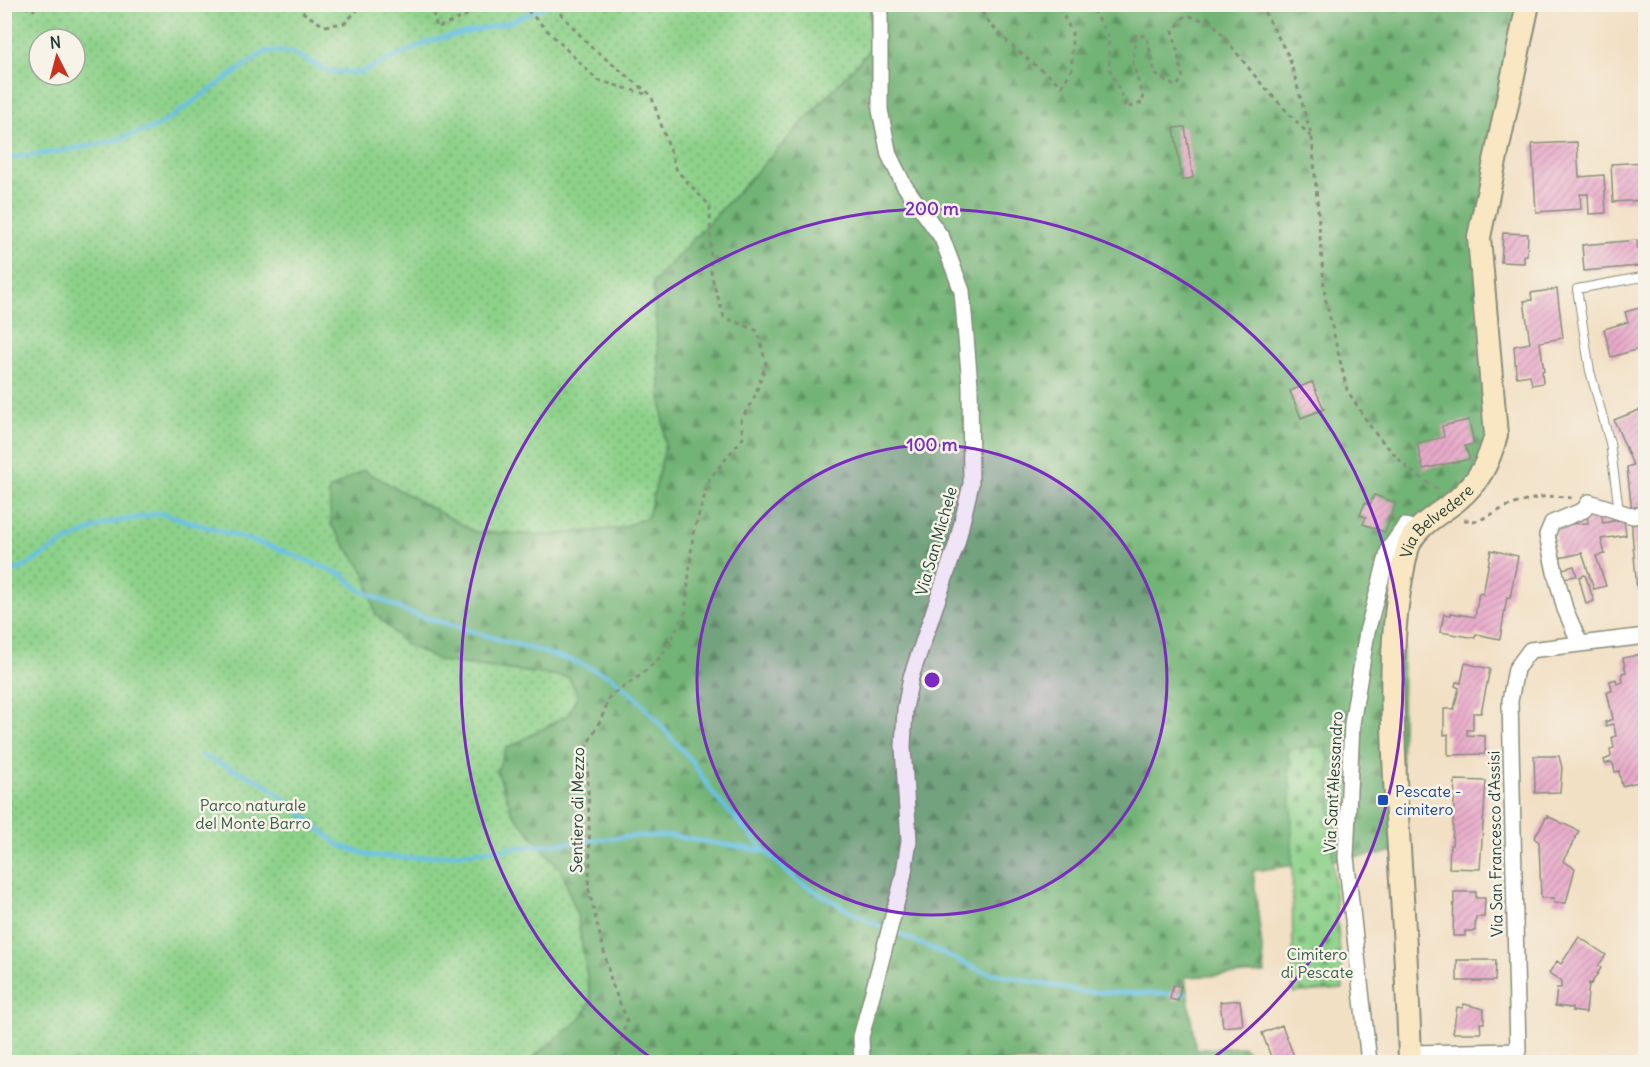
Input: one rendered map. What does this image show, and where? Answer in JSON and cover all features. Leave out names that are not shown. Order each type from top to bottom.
[{"type":"main road","name":"Via Belvedere","points":[[1410,1058],[1392,720],[1392,645],[1407,547],[1418,530],[1435,515],[1457,511],[1489,461],[1496,435],[1479,237],[1528,4]]},
{"type":"street","name":"Via San Michele","points":[[862,1062],[861,1037],[903,878],[909,841],[903,747],[904,709],[911,677],[957,543],[971,484],[970,385],[962,291],[942,238],[904,185],[889,155],[880,110],[878,4]]},
{"type":"street","points":[[1580,644],[1565,609],[1555,572],[1547,534],[1552,524],[1584,510],[1589,502],[1633,516],[1646,514]]},
{"type":"street","name":"Via Sant'Alessandro","points":[[1369,1062],[1346,857],[1352,724],[1367,632],[1389,549],[1405,526],[1418,530]]},
{"type":"street","name":"Via San Francesco d'Assisi","points":[[1410,1058],[1446,1053],[1518,1052],[1510,701],[1516,669],[1530,650],[1646,636]]},
{"type":"lane","points":[[1619,511],[1611,443],[1590,371],[1577,289],[1642,277],[1646,270]]},
{"type":"path","points":[[16,4],[34,10],[33,4]]},
{"type":"path","points":[[298,4],[301,11],[324,26],[345,23],[363,4]]},
{"type":"path","points":[[431,4],[437,28],[493,4]]},
{"type":"path","points":[[521,4],[597,80],[651,95]]},
{"type":"path","points":[[560,4],[560,13],[591,47],[651,95]]},
{"type":"path","points":[[978,4],[983,16],[1024,56],[1062,86],[1072,69],[1072,32],[1059,4]]},
{"type":"path","points":[[1086,4],[1091,8],[1108,36],[1110,70],[1127,108],[1144,102],[1133,64],[1136,34],[1147,38],[1155,74],[1176,87],[1183,78],[1173,31],[1186,15],[1213,23],[1263,86],[1312,138]]},
{"type":"path","points":[[1260,4],[1289,57],[1312,138],[1325,297],[1347,390],[1374,432],[1407,468],[1457,511],[1478,521],[1510,504],[1541,497],[1556,496],[1589,502]]},
{"type":"path","name":"Sentiero di Mezzo","points":[[614,1062],[627,1020],[612,984],[588,887],[590,863],[587,745],[610,696],[638,677],[661,657],[685,614],[693,534],[710,478],[743,438],[741,420],[754,398],[766,364],[758,331],[724,317],[711,275],[710,207],[677,171],[651,95]]},
{"type":"green space","name":"Parco naturale del Monte Barro","points":[[5,5],[870,5],[871,49],[653,283],[665,447],[649,517],[621,528],[551,535],[475,532],[363,470],[331,525],[365,573],[370,595],[453,663],[568,677],[578,695],[568,715],[506,749],[512,812],[562,871],[577,915],[591,1000],[582,1017],[579,1062],[5,1062]]},
{"type":"green space","points":[[870,5],[1517,5],[1488,251],[1494,460],[1425,536],[1411,561],[1404,587],[1400,851],[1253,871],[1265,973],[1185,977],[1196,1049],[1243,1047],[1260,1062],[528,1062],[582,1017],[591,1000],[577,915],[562,871],[512,812],[497,771],[506,749],[568,715],[578,694],[568,677],[440,661],[405,644],[375,613],[365,573],[331,525],[329,490],[363,470],[475,532],[551,535],[621,528],[648,517],[665,447],[653,283],[871,49]]},
{"type":"green space","name":"Cimitero di Pescate","points":[[1328,746],[1331,843],[1343,989],[1293,993],[1292,822],[1288,749]]},
{"type":"building","points":[[1640,4],[1646,4],[1646,28],[1640,28]]},
{"type":"building","points":[[1185,127],[1193,178],[1182,180],[1174,128]]},
{"type":"building","points":[[1577,142],[1579,177],[1604,175],[1606,213],[1589,214],[1588,194],[1580,194],[1581,209],[1536,212],[1532,144]]},
{"type":"building","points":[[1646,162],[1646,200],[1613,202],[1611,164]]},
{"type":"building","points":[[1503,233],[1528,234],[1527,256],[1524,255],[1524,263],[1501,262]]},
{"type":"building","points":[[1637,240],[1639,266],[1584,271],[1582,245]]},
{"type":"building","points":[[1557,289],[1563,338],[1540,342],[1544,371],[1542,371],[1543,383],[1532,385],[1530,375],[1517,377],[1516,374],[1514,346],[1530,343],[1524,301],[1532,300],[1531,293]]},
{"type":"building","points":[[1646,306],[1646,347],[1611,357],[1604,329],[1628,322],[1625,312]]},
{"type":"building","points":[[1312,382],[1324,409],[1301,418],[1290,391]]},
{"type":"building","points":[[1639,410],[1646,425],[1646,512],[1632,513],[1627,467],[1633,465],[1614,420]]},
{"type":"building","points":[[1469,420],[1474,444],[1465,446],[1470,459],[1423,469],[1417,443],[1444,437],[1442,426]]},
{"type":"building","points":[[1374,495],[1396,503],[1385,532],[1363,524],[1366,517],[1360,515],[1365,503],[1370,505]]},
{"type":"building","points":[[1601,510],[1603,523],[1624,519],[1626,535],[1601,539],[1605,554],[1596,556],[1606,586],[1594,589],[1582,553],[1559,558],[1555,530],[1568,524],[1588,523],[1587,513]]},
{"type":"building","points":[[1646,517],[1646,589],[1637,590],[1632,518]]},
{"type":"building","points":[[1491,550],[1518,556],[1510,598],[1507,597],[1500,639],[1476,634],[1475,638],[1440,632],[1444,614],[1475,617],[1479,593],[1483,594]]},
{"type":"building","points":[[1574,566],[1577,576],[1564,578],[1562,569]]},
{"type":"building","points":[[1585,575],[1594,601],[1586,604],[1579,577]]},
{"type":"building","points":[[1646,653],[1646,740],[1641,741],[1646,762],[1646,780],[1622,786],[1619,771],[1615,772],[1613,764],[1611,762],[1605,764],[1604,760],[1611,757],[1610,749],[1614,748],[1612,737],[1616,736],[1614,726],[1612,724],[1606,726],[1605,722],[1613,719],[1607,692],[1612,691],[1610,681],[1616,679],[1617,684],[1623,682],[1622,673],[1626,672],[1623,658]]},
{"type":"building","points":[[1465,663],[1490,669],[1481,713],[1473,713],[1473,730],[1467,730],[1467,735],[1485,736],[1485,754],[1448,755],[1448,734],[1444,735],[1444,709],[1454,709],[1459,688],[1455,686],[1456,682],[1461,683]]},
{"type":"building","points":[[1534,756],[1559,756],[1562,768],[1560,792],[1535,793]]},
{"type":"building","points":[[1455,780],[1486,781],[1480,869],[1449,868]]},
{"type":"building","points":[[1547,816],[1579,831],[1563,861],[1575,868],[1566,903],[1554,903],[1554,898],[1541,898],[1539,842],[1534,838]]},
{"type":"building","points":[[1454,892],[1476,892],[1476,898],[1485,898],[1484,917],[1476,917],[1475,931],[1465,931],[1465,936],[1453,936]]},
{"type":"building","points":[[1579,937],[1606,955],[1598,966],[1601,968],[1591,984],[1589,983],[1586,1013],[1555,1006],[1557,988],[1561,988],[1561,981],[1549,973],[1557,961],[1561,964]]},
{"type":"building","points":[[1457,960],[1496,960],[1495,981],[1457,981]]},
{"type":"building","points":[[1173,985],[1181,986],[1178,1001],[1170,999]]},
{"type":"building","points":[[1240,1000],[1243,1025],[1223,1027],[1220,1002]]},
{"type":"building","points":[[1464,1004],[1484,1009],[1484,1023],[1480,1023],[1481,1033],[1453,1033],[1457,1007],[1463,1008]]},
{"type":"building","points":[[1282,1025],[1295,1059],[1273,1062],[1262,1033]]},
{"type":"waterway","points":[[4,158],[57,152],[113,141],[157,127],[266,51],[291,52],[328,71],[359,73],[430,41],[510,22],[549,4]]},
{"type":"waterway","points":[[4,574],[22,568],[63,543],[104,524],[161,513],[276,548],[343,575],[360,590],[410,613],[576,662],[612,677],[642,703],[693,763],[715,796],[765,851],[795,879],[858,916],[982,971],[1083,992],[1185,994]]},
{"type":"waterway","points":[[202,756],[263,782],[339,845],[371,856],[412,858],[635,836],[672,836],[764,851]]},
{"type":"place","name":"Pescate - cimitero","points":[[1383,800]]}]
